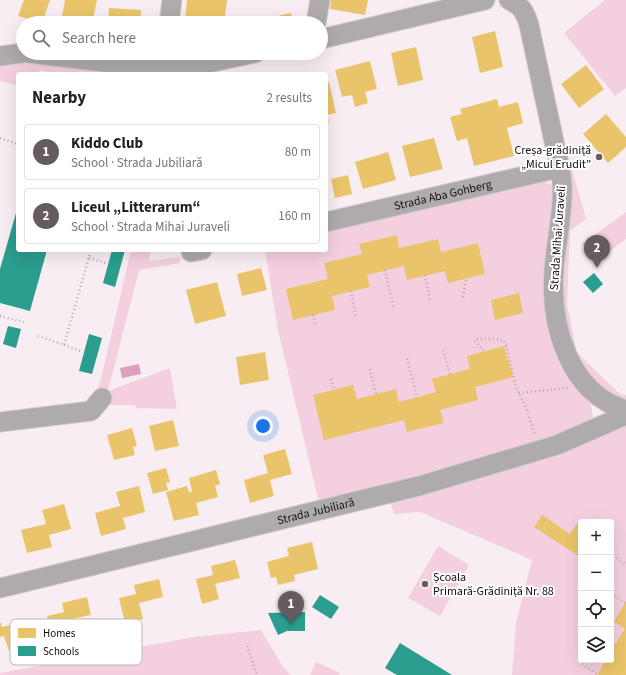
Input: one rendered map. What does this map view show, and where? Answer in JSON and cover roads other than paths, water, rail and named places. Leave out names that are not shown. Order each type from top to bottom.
[{"type":"street","points":[[170,16],[172,0]]},
{"type":"street","points":[[317,16],[320,0]]},
{"type":"street","points":[[328,36],[485,0]]},
{"type":"street","name":"Strada Mihai Juraveli","points":[[509,0],[516,3],[525,12],[529,25],[560,168],[562,182],[560,223],[554,270],[554,302],[559,334],[565,352],[583,382],[597,395],[615,406],[626,410]]},
{"type":"street","points":[[0,56],[16,54]]},
{"type":"street","points":[[146,60],[194,66],[222,60]]},
{"type":"street","name":"Strada Aba Gohberg","points":[[328,222],[560,168]]},
{"type":"street","points":[[0,422],[90,411],[102,398]]},
{"type":"street","name":"Strada Jubiliară","points":[[0,588],[419,486],[557,445],[626,415]]},
{"type":"place","name":"Creșa-grădiniță „Micul Erudit”","points":[[599,157]]},
{"type":"place","name":"Liceul „Litterarum“","points":[[597,268]]},
{"type":"place","name":"Școala Primară-Grădiniță Nr. 88","points":[[425,584]]},
{"type":"place","name":"Kiddo Club","points":[[291,624]]}]
